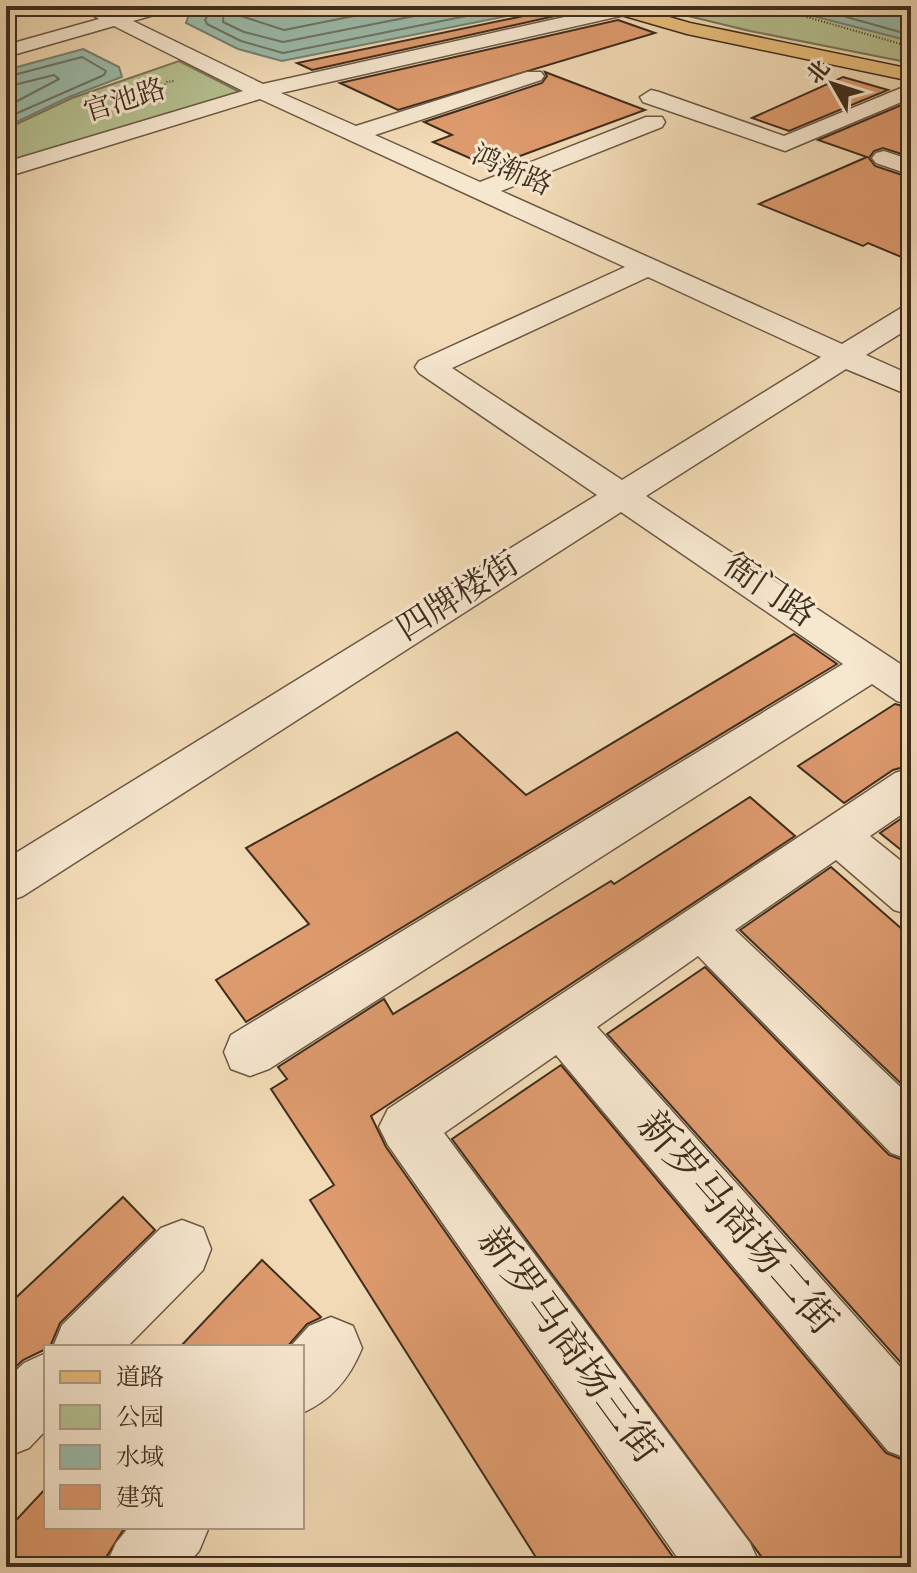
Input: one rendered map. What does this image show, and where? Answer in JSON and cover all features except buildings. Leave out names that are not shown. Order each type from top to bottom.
[{"type":"main road","points":[[622,7],[697,23],[909,57]]},
{"type":"main road","points":[[622,7],[687,28],[911,75]]},
{"type":"street","name":"鸿渐路","points":[[88,6],[262,92],[911,387]]},
{"type":"street","points":[[6,51],[164,6]]},
{"type":"street","name":"官池路","points":[[6,170],[262,92],[622,7]]},
{"type":"street","points":[[355,134],[534,76]]},
{"type":"street","points":[[651,97],[785,144],[911,90]]},
{"type":"street","points":[[479,191],[654,122]]},
{"type":"street","points":[[884,158],[911,168]]},
{"type":"street","name":"衙门路","points":[[648,267],[430,367],[623,494],[911,691]]},
{"type":"street","name":"四牌楼街","points":[[6,883],[911,314]]},
{"type":"street","points":[[250,1052],[874,664]]},
{"type":"street","points":[[560,1022],[911,785]]},
{"type":"street","points":[[837,835],[911,896]]},
{"type":"street","points":[[700,927],[911,1134]]},
{"type":"street","name":"新罗马商场三街","points":[[560,1022],[407,1127],[726,1567]]},
{"type":"street","name":"新罗马商场二街","points":[[560,1022],[911,1428]]},
{"type":"street","points":[[86,1345],[182,1249]]},
{"type":"street","points":[[6,1425],[44,1387]]},
{"type":"street","points":[[140,1567],[173,1529]]},
{"type":"path","points":[[800,15],[822,6]]},
{"type":"path","points":[[759,15],[800,15],[895,40],[909,57]]},
{"type":"green space","points":[[647,6],[911,6],[911,63],[750,31]]},
{"type":"green space","points":[[179,61],[244,94],[6,167],[6,129],[72,98]]},
{"type":"water","points":[[218,6],[544,6],[532,11],[282,61],[238,49],[186,23],[189,14]]},
{"type":"water","points":[[714,6],[911,6],[911,44],[798,12],[775,15]]},
{"type":"water","points":[[83,49],[119,67],[122,77],[69,97],[6,127],[6,70]]}]
